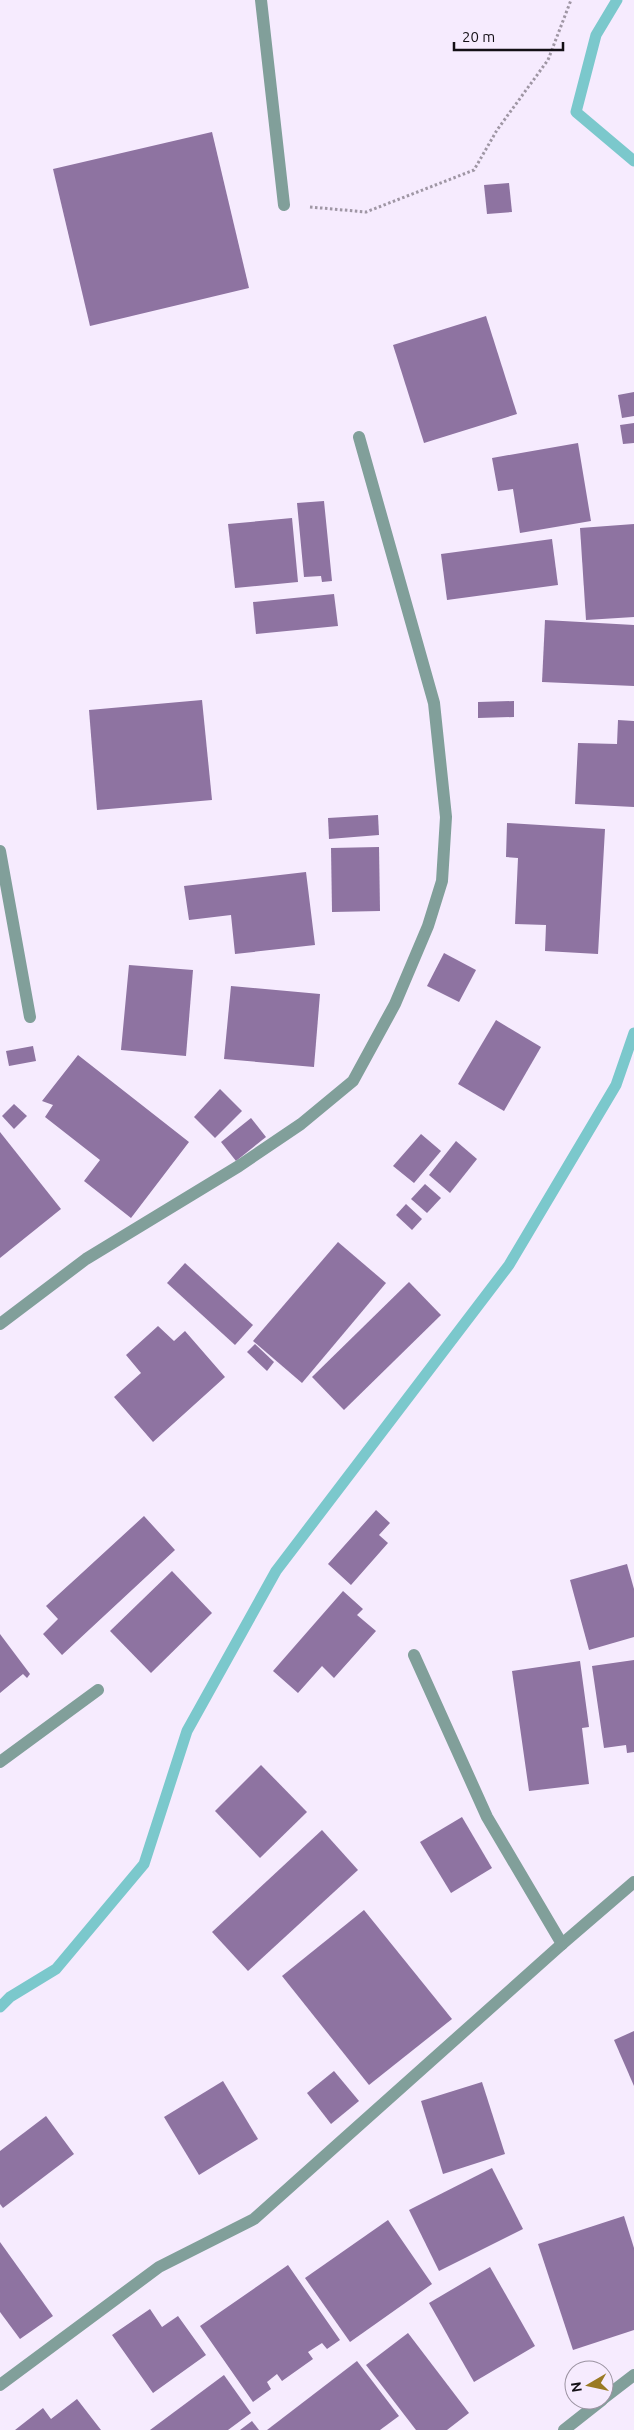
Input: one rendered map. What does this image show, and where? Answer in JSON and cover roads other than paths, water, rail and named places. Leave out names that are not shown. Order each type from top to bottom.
[{"type":"street","points":[[261,0],[284,205]]},
{"type":"street","points":[[0,1324],[86,1259],[239,1166],[301,1124],[353,1081],[395,1004],[428,926],[442,881],[446,817],[434,703],[359,437]]},
{"type":"street","points":[[0,851],[30,1017]]},
{"type":"street","points":[[414,1655],[487,1818],[562,1944]]},
{"type":"street","points":[[0,1762],[98,1690]]},
{"type":"street","points":[[0,2384],[159,2267],[254,2219],[634,1882]]},
{"type":"street","points":[[614,2390],[634,2375]]},
{"type":"street","points":[[564,2430],[589,2410]]},
{"type":"waterway","points":[[617,0],[596,35],[576,112],[634,161]]},
{"type":"waterway","points":[[0,2007],[10,1997],[56,1969],[144,1864],[187,1731],[276,1571],[509,1265],[616,1085],[634,1033]]}]
